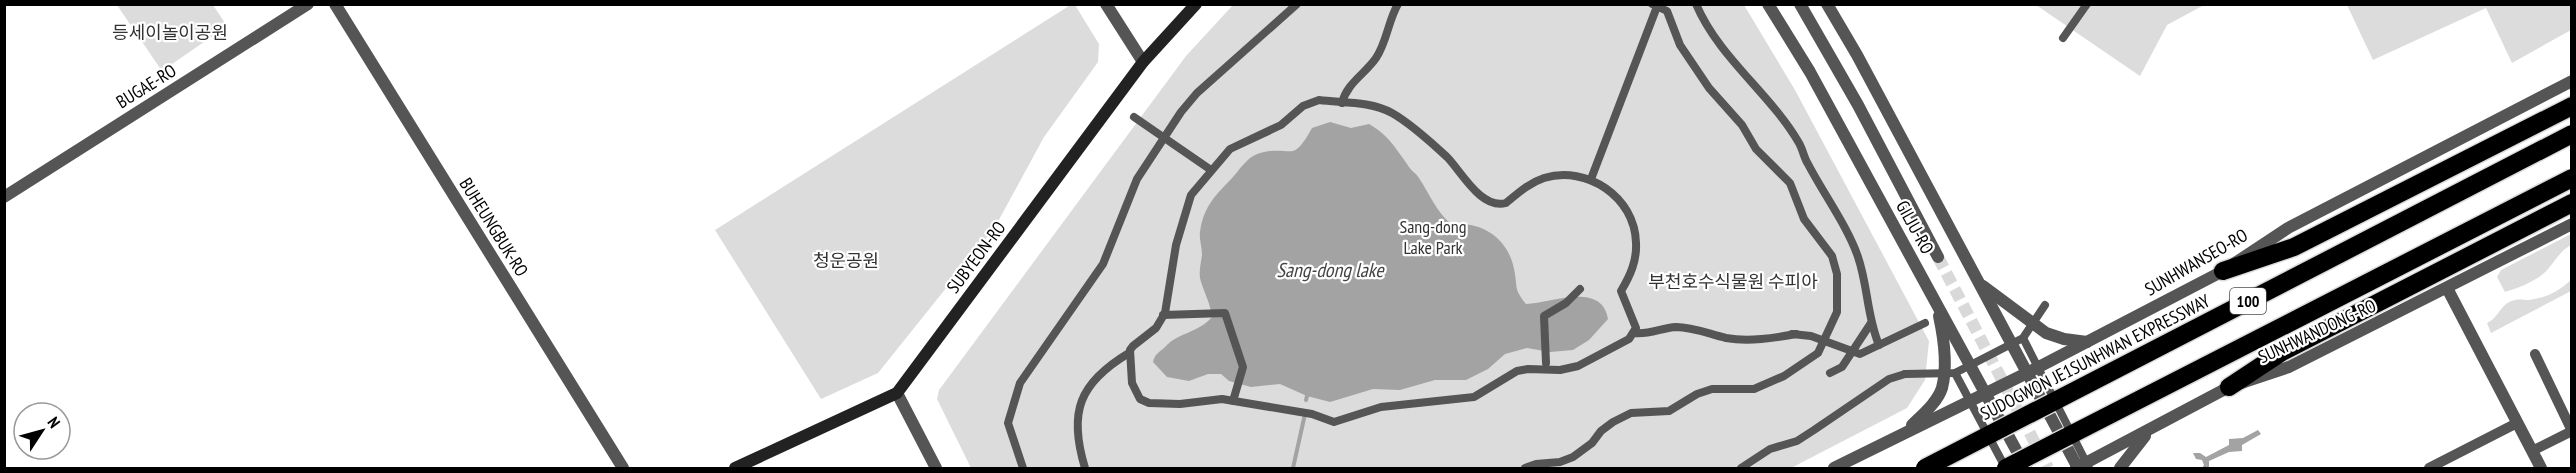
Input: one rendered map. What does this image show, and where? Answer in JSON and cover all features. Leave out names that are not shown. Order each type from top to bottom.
[{"type":"highway","points":[[2223,271],[2294,247],[2571,106]]},
{"type":"highway","name":"SUDOGWON JE1SUNHWAN EXPRESSWAY","points":[[1925,468],[2571,134]]},
{"type":"highway","name":"100","points":[[2006,468],[2571,178]]},
{"type":"highway","points":[[2229,387],[2282,352],[2571,204]]},
{"type":"main road","name":"SUBYEON-RO","points":[[735,468],[897,393],[1143,62],[1196,4]]},
{"type":"street","name":"BUGAE-RO","points":[[4,197],[308,4]]},
{"type":"street","name":"BUHEUNGBUK-RO","points":[[335,4],[622,468]]},
{"type":"street","points":[[1106,4],[1143,62]]},
{"type":"street","points":[[1023,468],[1008,423],[1020,383],[1103,264],[1137,179],[1181,112],[1197,93],[1297,4]]},
{"type":"street","points":[[1342,103],[1348,88],[1378,56],[1389,19],[1398,4]]},
{"type":"street","points":[[1696,4],[1700,15],[1734,64],[1763,94],[1799,144],[1807,163],[1858,255],[1868,293],[1870,323],[1879,345]]},
{"type":"street","name":"GILJU-RO","points":[[1768,4],[1810,72],[2026,468]]},
{"type":"street","name":"GILJU-RO","points":[[1800,4],[1858,105],[1938,257]]},
{"type":"street","name":"GILJU-RO","points":[[1827,4],[1857,55],[2080,468]]},
{"type":"street","points":[[2063,38],[2086,4]]},
{"type":"street","points":[[1525,468],[1536,464],[1560,462],[1573,457],[1592,443],[1601,431],[1631,413],[1669,411],[1712,388],[1754,389],[1768,384],[1818,353],[1837,312],[1839,295],[1832,256],[1804,219],[1790,183],[1756,149],[1743,125],[1709,88],[1680,45],[1666,11],[1656,5],[1591,179]]},
{"type":"street","name":"SUNHWANSEO-RO","points":[[1834,468],[2088,342],[2223,271],[2288,228],[2571,81]]},
{"type":"street","points":[[1319,100],[1342,103],[1370,105],[1398,117],[1447,157],[1475,192],[1494,203],[1506,203],[1529,184],[1545,178],[1571,175],[1591,179],[1615,196],[1627,213],[1634,231],[1635,259],[1630,275],[1621,291],[1636,328],[1634,333],[1629,339],[1578,366],[1560,370],[1517,371],[1474,397],[1381,407],[1334,422],[1312,414],[1222,399],[1186,404],[1149,404],[1140,399],[1132,383],[1130,353],[1132,346],[1156,328],[1163,315],[1176,245],[1187,204],[1196,188],[1230,149],[1281,125],[1309,103],[1319,100]]},
{"type":"street","points":[[1134,117],[1211,170]]},
{"type":"street","name":"SUNHWANDONG-RO","points":[[2080,468],[2229,387],[2289,367],[2571,224]]},
{"type":"street","points":[[1979,283],[2046,333],[2064,339],[2088,342]]},
{"type":"street","points":[[2447,288],[2541,468]]},
{"type":"street","points":[[1546,363],[1544,316],[1557,309],[1577,291]]},
{"type":"street","points":[[1905,432],[1933,403],[1942,389],[1945,354],[1936,303]]},
{"type":"street","points":[[1741,468],[1770,449],[1797,441],[1889,379],[1905,374],[1955,373],[2023,338],[2045,305]]},
{"type":"street","points":[[1163,315],[1225,314],[1243,367],[1233,401]]},
{"type":"street","points":[[1830,373],[1842,367],[1870,323]]},
{"type":"street","points":[[1780,333],[1796,334],[1825,341],[1860,354],[1925,323]]},
{"type":"street","points":[[1634,333],[1643,334],[1675,327],[1690,328],[1727,338],[1746,339],[1796,334]]},
{"type":"street","points":[[2023,338],[2080,468]]},
{"type":"street","points":[[1085,468],[1078,442],[1077,426],[1078,413],[1086,390],[1096,376],[1130,353]]},
{"type":"street","points":[[2532,451],[2571,431],[2535,354]]},
{"type":"street","points":[[1955,373],[2006,468]]},
{"type":"street","points":[[897,393],[936,468]]},
{"type":"street","points":[[2429,468],[2517,423]]},
{"type":"street","points":[[2120,468],[2152,428]]},
{"type":"green space","name":"청운공원","points":[[1072,4],[1075,5],[1099,44],[1098,62],[1044,137],[995,227],[878,373],[821,399],[715,230]]},
{"type":"green space","name":"등세이놀이공원","points":[[117,5],[213,5],[227,26],[162,71]]},
{"type":"green space","name":"Sang-dong Lake Park","points":[[1233,5],[1744,5],[1795,90],[1929,341],[1925,380],[1907,408],[1791,468],[971,468],[937,399],[939,390],[1186,56]]},
{"type":"green space","points":[[2036,5],[2204,5],[2167,25],[2140,76]]},
{"type":"green space","points":[[2347,5],[2571,5],[2571,30],[2512,63],[2486,8],[2373,60]]},
{"type":"green space","points":[[2571,234],[2571,245],[2544,273],[2528,283],[2505,292],[2497,277],[2501,270]]},
{"type":"green space","points":[[2571,280],[2571,291],[2491,333],[2487,323],[2506,304],[2515,300],[2547,296]]},
{"type":"water","name":"Sang-dong lake","points":[[1330,122],[1351,128],[1369,124],[1376,128],[1395,147],[1419,178],[1437,208],[1451,224],[1473,225],[1500,240],[1511,258],[1518,291],[1526,304],[1561,298],[1586,297],[1596,300],[1604,307],[1608,319],[1589,340],[1573,350],[1550,352],[1527,348],[1505,354],[1488,369],[1466,380],[1435,380],[1400,390],[1373,389],[1330,402],[1307,396],[1280,384],[1251,387],[1229,381],[1221,374],[1208,374],[1189,381],[1167,377],[1153,362],[1156,355],[1171,342],[1200,327],[1212,317],[1200,275],[1202,255],[1200,232],[1208,207],[1216,195],[1254,156],[1264,152],[1296,150],[1312,128]]},
{"type":"water","points":[[2258,430],[2261,434],[2242,445],[2242,451],[2229,452],[2209,461],[2209,468],[2202,468],[2204,465],[2202,460],[2196,459],[2193,453],[2200,453],[2206,457],[2229,445],[2229,439],[2243,438]]},
{"type":"waterway","points":[[1306,400],[1307,396]]},
{"type":"waterway","points":[[1293,468],[1305,414]]},
{"type":"tunnel","points":[[1938,257],[2048,468]]},
{"type":"park label","name":"부천호수식물원 수피아","points":[[1733,281]]}]
